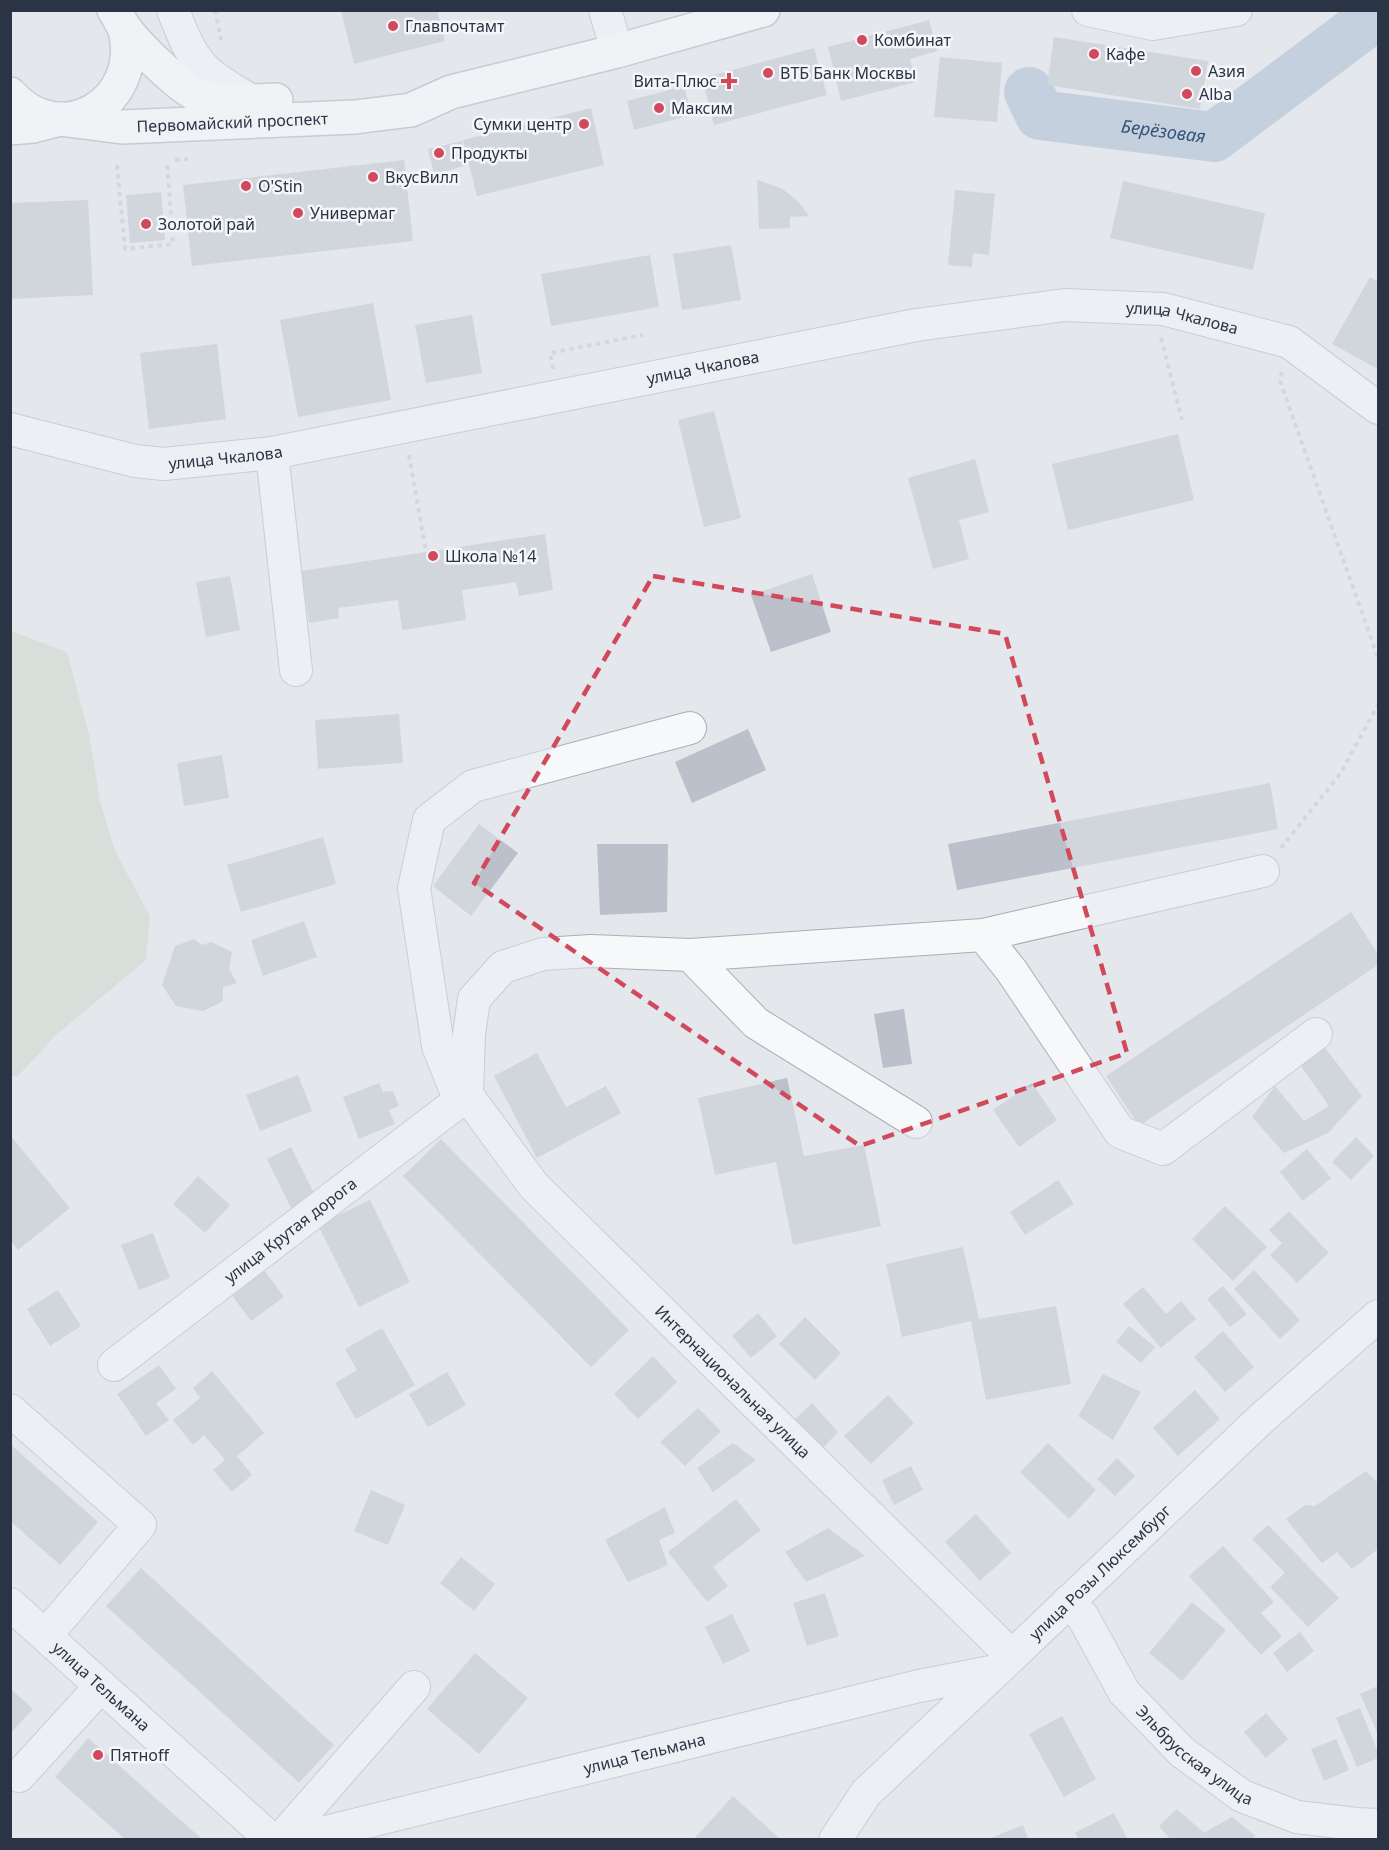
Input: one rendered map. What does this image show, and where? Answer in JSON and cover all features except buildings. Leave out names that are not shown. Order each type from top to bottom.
[{"type":"main road","name":"Первомайский проспект","points":[[10,128],[33,126],[60,119],[122,128],[355,117],[411,110],[451,92],[617,51],[763,10]]},
{"type":"main road","name":"Первомайский проспект","points":[[123,17],[176,81],[188,90],[206,97],[252,101],[354,97],[407,91],[451,92]]},
{"type":"main road","points":[[10,94],[29,110],[60,119],[97,109],[116,92],[127,68],[128,42],[123,17]]},
{"type":"street","points":[[173,10],[191,52],[198,61],[215,78],[252,101]]},
{"type":"street","points":[[605,10],[617,51]]},
{"type":"street","points":[[1088,10],[1153,24],[1236,10]]},
{"type":"street","name":"улица Чкалова","points":[[10,429],[147,463],[164,464],[272,453],[916,325],[1065,305],[1163,309],[1289,342],[1378,408]]},
{"type":"street","points":[[272,453],[296,670]]},
{"type":"street","name":"Интернациональная улица","points":[[690,728],[473,786],[429,820],[414,888],[438,1046],[464,1098],[534,1186],[1004,1663]]},
{"type":"street","points":[[464,1098],[474,999],[502,967],[543,954],[591,951],[690,954],[983,935],[1263,871]]},
{"type":"street","points":[[983,935],[1011,970],[1120,1132],[1163,1149],[1316,1034]]},
{"type":"street","points":[[690,954],[756,1023],[916,1122]]},
{"type":"street","name":"улица Крутая дорога","points":[[114,1365],[464,1098]]},
{"type":"street","name":"улица Розы Люксембург","points":[[835,1839],[866,1793],[1262,1418],[1378,1316]]},
{"type":"street","points":[[10,1410],[140,1526],[45,1635]]},
{"type":"street","name":"Эльбрусская улица","points":[[1069,1601],[1083,1617],[1124,1692],[1182,1752],[1242,1796],[1297,1817],[1367,1825]]},
{"type":"street","name":"улица Тельмана","points":[[10,1604],[272,1839]]},
{"type":"street","name":"улица Тельмана","points":[[293,1839],[919,1686],[1004,1663]]},
{"type":"street","points":[[19,1776],[101,1686]]},
{"type":"street","points":[[280,1839],[414,1687]]},
{"type":"street","points":[[1367,1825],[1378,1801]]},
{"type":"path","points":[[215,10],[223,47]]},
{"type":"path","points":[[175,160],[188,159]]},
{"type":"path","points":[[117,165],[125,249],[173,244],[167,160]]},
{"type":"path","points":[[550,353],[643,335]]},
{"type":"path","points":[[1289,342],[1280,381],[1378,658]]},
{"type":"path","points":[[1165,349],[1182,420]]},
{"type":"path","points":[[408,450],[426,552]]},
{"type":"path","points":[[1263,871],[1340,774],[1378,705]]},
{"type":"highlighted area","points":[[653,576],[1005,634],[1127,1053],[860,1146],[474,883]]},
{"type":"green space","points":[[14,632],[67,652],[89,734],[100,801],[115,851],[150,916],[146,960],[57,1034],[18,1076],[11,1076],[10,634]]},
{"type":"waterway","name":"Берёзовая","points":[[1029,92],[1040,115],[1214,137],[1378,14]]},
{"type":"place","name":"Главпочтамт","points":[[393,26]]},
{"type":"place","name":"Комбинат","points":[[862,40]]},
{"type":"place","name":"Кафе","points":[[1094,54]]},
{"type":"place","name":"Азия","points":[[1196,71]]},
{"type":"place","name":"ВТБ Банк Москвы","points":[[768,73]]},
{"type":"place","name":"Вита-Плюс","points":[[729,81]]},
{"type":"place","name":"Alba","points":[[1187,94]]},
{"type":"place","name":"Максим","points":[[659,108]]},
{"type":"place","name":"Сумки центр","points":[[584,124]]},
{"type":"place","name":"Продукты","points":[[439,153]]},
{"type":"place","name":"ВкусВилл","points":[[373,177]]},
{"type":"place","name":"O'Stin","points":[[246,186]]},
{"type":"place","name":"Универмаг","points":[[298,213]]},
{"type":"place","name":"Золотой рай","points":[[146,224]]},
{"type":"place","name":"Школа №14","points":[[433,556]]},
{"type":"place","name":"Пятнoff","points":[[98,1755]]}]
